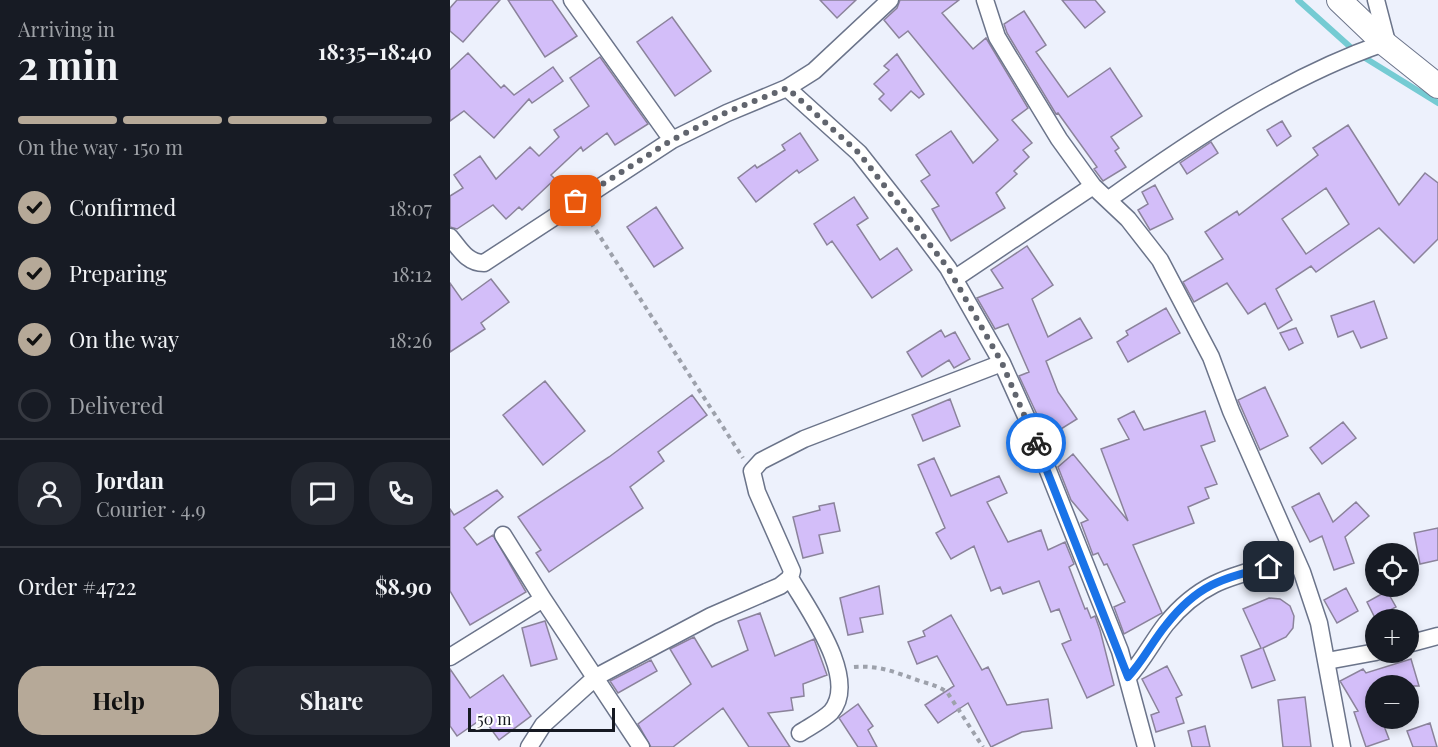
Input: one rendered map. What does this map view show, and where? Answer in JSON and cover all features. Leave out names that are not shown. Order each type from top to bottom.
[{"type":"street","points":[[572,0],[672,140]]},
{"type":"street","points":[[450,237],[466,258],[475,263],[484,263],[672,140],[727,112],[787,88],[814,71],[890,0]]},
{"type":"street","points":[[985,0],[998,37],[1059,139],[1093,186],[1109,199],[1160,260],[1211,357],[1231,411],[1296,559],[1319,623],[1342,747]]},
{"type":"street","points":[[1339,0],[1386,45],[1438,86]]},
{"type":"street","points":[[1376,0],[1386,45]]},
{"type":"street","points":[[1109,199],[1205,132],[1271,95],[1315,71],[1386,45]]},
{"type":"street","points":[[787,88],[859,153],[948,268],[1002,363],[1029,423],[1128,677],[1146,747]]},
{"type":"street","points":[[954,279],[1093,186]]},
{"type":"street","points":[[529,747],[543,725],[596,677],[711,616],[780,586],[790,578],[792,571],[757,492],[752,471],[761,461],[804,439],[1002,363]]},
{"type":"street","points":[[503,535],[641,747]]},
{"type":"street","points":[[1128,677],[1149,653],[1165,626],[1199,592],[1213,582],[1296,559]]},
{"type":"street","points":[[790,578],[839,669],[840,695],[831,712],[800,733]]},
{"type":"street","points":[[450,657],[543,599]]},
{"type":"street","points":[[1419,641],[1438,636]]},
{"type":"street","points":[[1327,661],[1365,654]]},
{"type":"path","points":[[576,201],[631,281],[752,471]]},
{"type":"path","points":[[839,669],[871,666],[895,670],[938,686],[947,692],[983,747]]},
{"type":"building","points":[[457,0],[500,0],[463,42],[450,31],[450,8]]},
{"type":"building","points":[[508,0],[552,0],[577,36],[545,57]]},
{"type":"building","points":[[820,0],[856,0],[837,18]]},
{"type":"building","points":[[900,0],[959,0],[942,13],[973,49],[986,38],[1028,108],[1012,120],[1032,143],[1023,150],[1029,157],[1014,171],[1017,174],[996,193],[1005,208],[951,241],[932,209],[939,206],[921,181],[930,175],[916,155],[951,131],[973,163],[998,140],[908,31],[899,38],[884,20],[897,8]]},
{"type":"building","points":[[1062,0],[1095,0],[1105,12],[1085,28]]},
{"type":"building","points":[[1024,11],[1046,45],[1036,52],[1068,97],[1110,68],[1142,116],[1111,137],[1119,148],[1115,151],[1126,167],[1103,181],[1094,169],[1097,167],[1058,113],[1056,114],[1007,33],[1004,24]]},
{"type":"building","points":[[672,17],[711,71],[675,96],[637,42]]},
{"type":"building","points":[[468,53],[501,88],[504,85],[514,95],[553,67],[563,81],[532,103],[529,99],[494,138],[464,111],[450,121],[450,70]]},
{"type":"building","points":[[897,54],[924,94],[919,98],[911,91],[891,111],[879,99],[884,94],[874,84],[889,70],[884,66]]},
{"type":"building","points":[[600,57],[648,124],[615,145],[607,133],[583,151],[581,147],[551,175],[555,179],[522,210],[519,207],[506,219],[493,205],[457,229],[450,227],[450,196],[463,188],[454,175],[480,156],[496,179],[530,147],[539,156],[559,137],[554,130],[589,106],[570,78]]},
{"type":"building","points":[[1282,121],[1291,136],[1277,146],[1267,130]]},
{"type":"building","points":[[1348,125],[1399,205],[1425,173],[1438,183],[1438,239],[1414,263],[1379,228],[1316,272],[1311,266],[1276,289],[1292,320],[1278,329],[1265,303],[1248,314],[1227,283],[1194,302],[1183,282],[1223,259],[1205,232],[1237,211],[1239,215],[1318,155],[1313,148]],"holes":[[[1326,188],[1349,224],[1306,254],[1282,219]]]},
{"type":"building","points":[[800,133],[818,160],[799,173],[797,170],[756,202],[738,178],[755,165],[757,168],[785,150],[782,145]]},
{"type":"building","points":[[1211,142],[1218,153],[1187,174],[1180,163]]},
{"type":"building","points":[[1155,185],[1173,219],[1150,230],[1138,210],[1148,204],[1142,192]]},
{"type":"building","points":[[854,197],[868,218],[857,225],[880,260],[897,248],[912,270],[872,298],[832,241],[827,245],[814,224]]},
{"type":"building","points":[[656,207],[683,248],[654,267],[627,227]]},
{"type":"building","points":[[1027,246],[1053,285],[1032,299],[1048,337],[1080,318],[1092,338],[1046,361],[1058,392],[1077,419],[1053,434],[1043,419],[1040,421],[1019,376],[1029,372],[1008,324],[995,329],[977,298],[1003,288],[991,270]]},
{"type":"building","points":[[491,279],[509,302],[481,323],[485,329],[450,352],[450,283],[462,300]]},
{"type":"building","points":[[1374,301],[1387,338],[1361,348],[1353,331],[1338,337],[1331,316]]},
{"type":"building","points":[[1166,308],[1180,333],[1128,362],[1117,342],[1128,335],[1126,331]]},
{"type":"building","points":[[1296,328],[1303,343],[1289,350],[1280,333]]},
{"type":"building","points":[[941,330],[945,337],[955,332],[970,359],[954,368],[949,360],[922,377],[907,352]]},
{"type":"building","points":[[545,381],[585,431],[543,465],[503,415]]},
{"type":"building","points":[[1265,387],[1288,436],[1260,450],[1238,400]]},
{"type":"building","points":[[692,395],[707,415],[658,452],[664,461],[630,487],[643,508],[549,572],[536,553],[541,550],[518,517],[609,457]]},
{"type":"building","points":[[950,399],[960,426],[923,441],[912,415]]},
{"type":"building","points":[[1134,411],[1144,430],[1205,411],[1215,441],[1201,446],[1217,484],[1205,488],[1209,498],[1188,507],[1194,523],[1133,545],[1162,613],[1124,634],[1114,607],[1125,602],[1107,564],[1104,565],[1098,553],[1093,555],[1081,523],[1088,520],[1071,500],[1058,467],[1073,454],[1128,521],[1101,449],[1129,439],[1118,419]]},
{"type":"building","points":[[1343,422],[1356,438],[1322,464],[1310,448]]},
{"type":"building","points":[[934,458],[951,496],[999,476],[1007,493],[987,502],[1008,542],[1041,530],[1048,550],[1065,542],[1074,564],[1069,567],[1085,609],[1087,608],[1091,618],[1095,616],[1100,630],[1114,685],[1087,698],[1062,644],[1071,640],[1059,609],[1051,612],[1039,581],[1003,594],[1000,587],[991,591],[974,546],[951,559],[936,533],[945,528],[918,465]]},
{"type":"building","points":[[497,490],[503,497],[464,528],[477,545],[493,535],[526,592],[470,625],[450,591],[450,509],[454,515]]},
{"type":"building","points":[[1319,493],[1333,522],[1356,502],[1369,516],[1345,537],[1354,563],[1334,570],[1322,536],[1310,542],[1292,507]]},
{"type":"building","points":[[834,503],[840,531],[819,535],[823,553],[803,558],[793,517],[820,510],[819,506]]},
{"type":"building","points":[[1438,528],[1438,560],[1420,564],[1419,543],[1416,543],[1414,533]]},
{"type":"building","points":[[879,586],[883,614],[860,618],[863,632],[848,635],[840,598]]},
{"type":"building","points":[[1346,588],[1358,611],[1337,623],[1324,600]]},
{"type":"building","points":[[1376,597],[1390,597],[1396,607],[1370,609],[1367,602]]},
{"type":"building","points":[[1269,598],[1280,599],[1290,606],[1294,616],[1293,628],[1286,637],[1263,648],[1275,680],[1252,688],[1241,656],[1261,648],[1243,609]]},
{"type":"building","points":[[760,613],[775,656],[814,639],[827,675],[803,684],[804,696],[791,698],[793,710],[768,713],[790,747],[749,747],[723,708],[673,747],[651,747],[638,724],[691,684],[670,649],[694,637],[712,667],[748,650],[738,621]]},
{"type":"building","points":[[951,615],[982,670],[988,667],[1007,705],[1048,699],[1052,728],[1022,732],[991,747],[968,703],[938,723],[925,705],[954,686],[937,656],[917,664],[908,642],[925,636],[923,631]]},
{"type":"building","points":[[545,621],[557,659],[531,666],[522,628]]},
{"type":"building","points":[[651,660],[657,671],[618,693],[610,681]]},
{"type":"building","points":[[1398,663],[1412,663],[1416,675],[1365,675],[1365,729],[1385,729],[1389,739],[1366,747],[1354,712],[1358,711],[1340,681],[1363,669],[1366,673]]},
{"type":"building","points":[[1167,666],[1182,695],[1176,698],[1184,723],[1156,732],[1151,715],[1159,712],[1142,679]]},
{"type":"building","points":[[450,669],[470,698],[503,675],[531,716],[499,740],[483,718],[457,736],[450,726]]},
{"type":"building","points":[[1305,697],[1311,747],[1283,747],[1278,700]]},
{"type":"building","points":[[858,704],[873,726],[868,730],[877,747],[858,747],[839,718]]},
{"type":"building","points":[[1430,723],[1437,747],[1413,747],[1407,731],[1419,729],[1419,727]]},
{"type":"building","points":[[1205,726],[1210,747],[1192,747],[1188,731]]},
{"type":"waterway","points":[[1298,0],[1357,53],[1438,103]]},
{"type":"way so far","points":[[576,201],[672,140],[727,112],[787,88],[859,153],[948,268],[1002,363],[1018,396],[1036,443]]},
{"type":"route","points":[[1036,443],[1120,651],[1128,677],[1149,653],[1165,626],[1192,597],[1213,582],[1269,567]]}]
